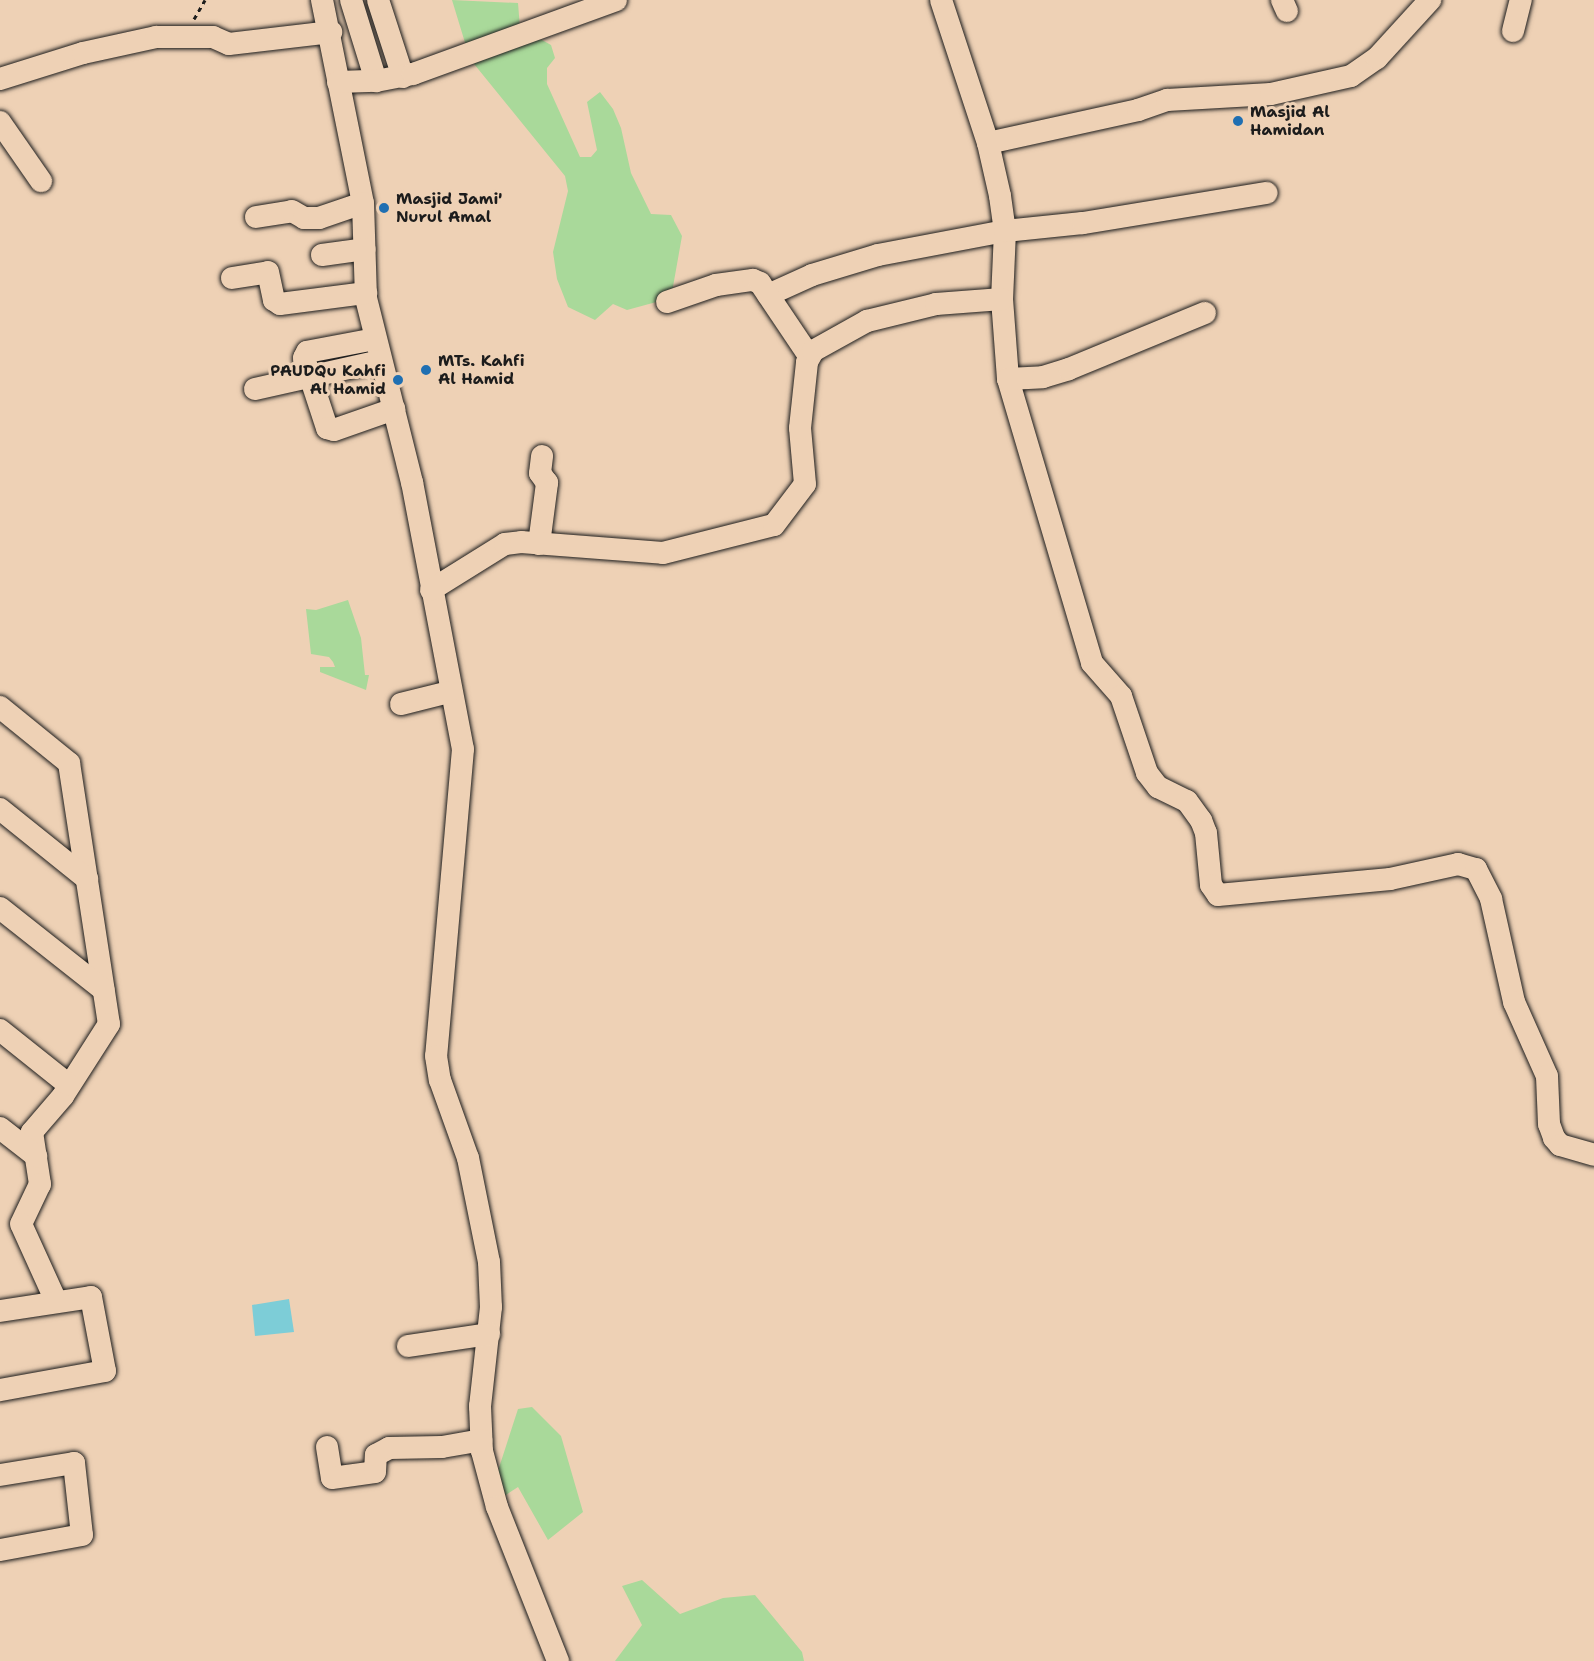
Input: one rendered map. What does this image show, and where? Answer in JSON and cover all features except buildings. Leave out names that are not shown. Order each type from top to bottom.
[{"type":"street","points":[[322,0],[331,32],[338,82],[363,203],[366,293],[380,361],[412,482],[449,692],[462,749],[436,1056],[440,1080],[468,1158],[484,1232],[491,1290],[489,1334],[480,1399],[481,1440],[497,1507],[557,1660]]},
{"type":"street","points":[[351,0],[376,81]]},
{"type":"street","points":[[378,0],[403,77]]},
{"type":"street","points":[[338,82],[376,81],[403,77],[616,0]]},
{"type":"street","points":[[941,0],[988,143],[1005,231],[1002,299],[1008,379],[1092,663],[1121,696],[1151,781],[1187,801],[1200,820],[1214,890],[1218,895],[1239,896],[1390,879],[1458,864],[1476,869],[1491,899],[1514,1002],[1547,1077],[1549,1124],[1554,1138],[1560,1145],[1594,1155]]},
{"type":"street","points":[[988,143],[1138,110],[1176,98],[1271,94],[1351,76],[1377,58],[1430,0]]},
{"type":"street","points":[[1513,31],[1521,0]]},
{"type":"street","points":[[0,79],[82,53],[156,37],[213,37],[229,44],[331,32]]},
{"type":"street","points":[[0,122],[41,181]]},
{"type":"street","points":[[768,295],[812,275],[878,255],[1005,231],[1083,223],[1267,193]]},
{"type":"street","points":[[255,217],[292,211],[304,218],[320,218],[363,203]]},
{"type":"street","points":[[322,255],[365,249]]},
{"type":"street","points":[[232,278],[268,272],[274,300],[280,304],[366,293]]},
{"type":"street","points":[[667,302],[743,279],[760,283],[809,356]]},
{"type":"street","points":[[430,590],[505,544],[539,543],[663,553],[780,519],[805,484],[800,428],[809,356],[822,344],[867,321],[936,304],[1002,299]]},
{"type":"street","points":[[1008,379],[1043,377],[1069,369],[1205,313]]},
{"type":"street","points":[[375,339],[305,353],[310,377],[322,417],[330,430],[394,410]]},
{"type":"street","points":[[255,389],[380,361]]},
{"type":"street","points":[[539,543],[547,483],[540,473],[542,456]]},
{"type":"street","points":[[401,704],[449,692]]},
{"type":"street","points":[[0,707],[69,763],[109,1024],[69,1085],[32,1132],[40,1184],[10,1226],[56,1301]]},
{"type":"street","points":[[0,809],[87,879]]},
{"type":"street","points":[[0,908],[104,990]]},
{"type":"street","points":[[0,1030],[69,1085]]},
{"type":"street","points":[[0,1128],[36,1156]]},
{"type":"street","points":[[0,1311],[91,1297],[105,1371],[0,1390]]},
{"type":"street","points":[[408,1346],[489,1334]]},
{"type":"street","points":[[327,1447],[329,1470],[334,1478],[375,1472],[376,1455],[389,1448],[442,1447],[481,1440]]},
{"type":"street","points":[[0,1475],[74,1463],[82,1535],[0,1550]]},
{"type":"green space","points":[[452,0],[518,3],[520,28],[529,39],[542,40],[551,45],[555,58],[547,68],[547,84],[580,157],[591,157],[597,150],[587,102],[600,92],[613,109],[621,128],[631,173],[651,214],[671,215],[682,236],[671,298],[627,310],[613,304],[595,320],[568,307],[557,279],[553,252],[568,191],[565,176],[470,59]]},
{"type":"green space","points":[[348,600],[361,638],[365,675],[369,675],[366,690],[320,672],[320,667],[335,667],[333,662],[329,657],[311,654],[306,609],[316,610]]},
{"type":"green space","points":[[532,1407],[561,1436],[583,1512],[548,1540],[518,1487],[501,1498],[495,1480],[518,1409]]},
{"type":"green space","points":[[642,1580],[680,1614],[723,1598],[755,1595],[802,1652],[804,1661],[615,1661],[642,1625],[622,1586]]},
{"type":"water","points":[[289,1299],[294,1332],[255,1336],[252,1305]]},
{"type":"place","name":"Masjid Al Hamidan","points":[[1238,121]]},
{"type":"place","name":"Masjid Jami' Nurul Amal","points":[[384,208]]},
{"type":"place","name":"MTs. Kahfi Al Hamid","points":[[426,370]]},
{"type":"place","name":"PAUDQu Kahfi Al Hamid","points":[[398,380]]}]
